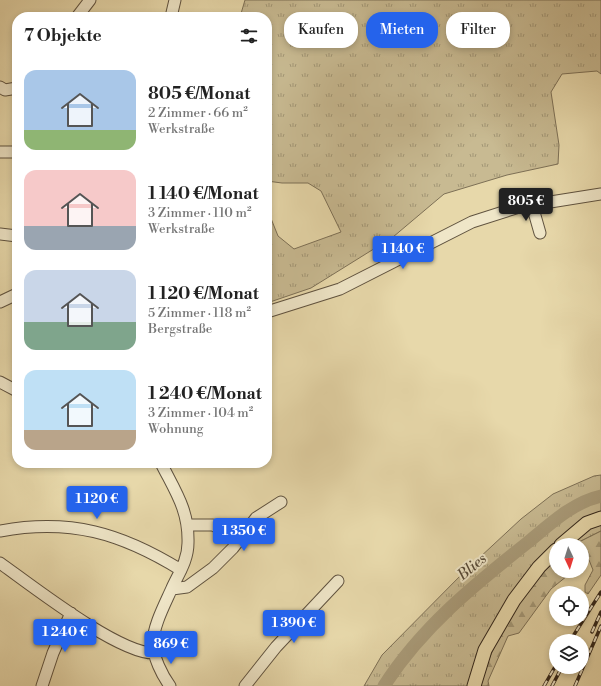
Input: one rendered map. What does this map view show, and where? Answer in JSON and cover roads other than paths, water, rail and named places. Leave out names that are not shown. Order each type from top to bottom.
[{"type":"main road","points":[[569,538],[587,523],[601,518]]},
{"type":"main road","points":[[576,538],[584,533],[601,527]]},
{"type":"main road","points":[[474,686],[485,650],[514,600],[539,567],[549,557]]},
{"type":"main road","points":[[539,567],[549,559]]},
{"type":"street","points":[[81,12],[90,0]]},
{"type":"street","points":[[171,12],[175,0]]},
{"type":"street","points":[[0,86],[5,90],[12,89]]},
{"type":"street","points":[[0,152],[12,152]]},
{"type":"street","points":[[272,310],[340,289],[472,222],[532,205],[601,194]]},
{"type":"street","points":[[532,205],[540,233]]},
{"type":"street","points":[[0,234],[12,235]]},
{"type":"street","points":[[0,302],[12,296]]},
{"type":"street","points":[[0,382],[12,388]]},
{"type":"street","points":[[164,468],[176,489],[185,511],[188,543],[182,570],[172,589],[157,627],[153,643],[162,672],[170,686]]},
{"type":"street","points":[[172,589],[190,585],[224,558],[256,518],[281,502]]},
{"type":"street","points":[[0,531],[39,525],[85,529],[110,535],[136,545],[157,555],[182,570]]},
{"type":"street","points":[[187,525],[213,525],[222,528],[240,539]]},
{"type":"street","points":[[0,563],[71,613],[113,639],[141,652],[155,653]]},
{"type":"street","points":[[244,686],[276,647],[338,582]]},
{"type":"street","points":[[42,686],[55,647],[71,613]]},
{"type":"waterway","name":"Blies","points":[[384,686],[414,645],[468,591],[562,515],[581,503],[601,496]]},
{"type":"railway","points":[[574,634],[601,592]]},
{"type":"railway","points":[[592,632],[601,612]]},
{"type":"railway","points":[[575,686],[601,626]]},
{"type":"railway","points":[[544,686],[551,674]]},
{"type":"railway","points":[[552,686],[558,674]]}]
